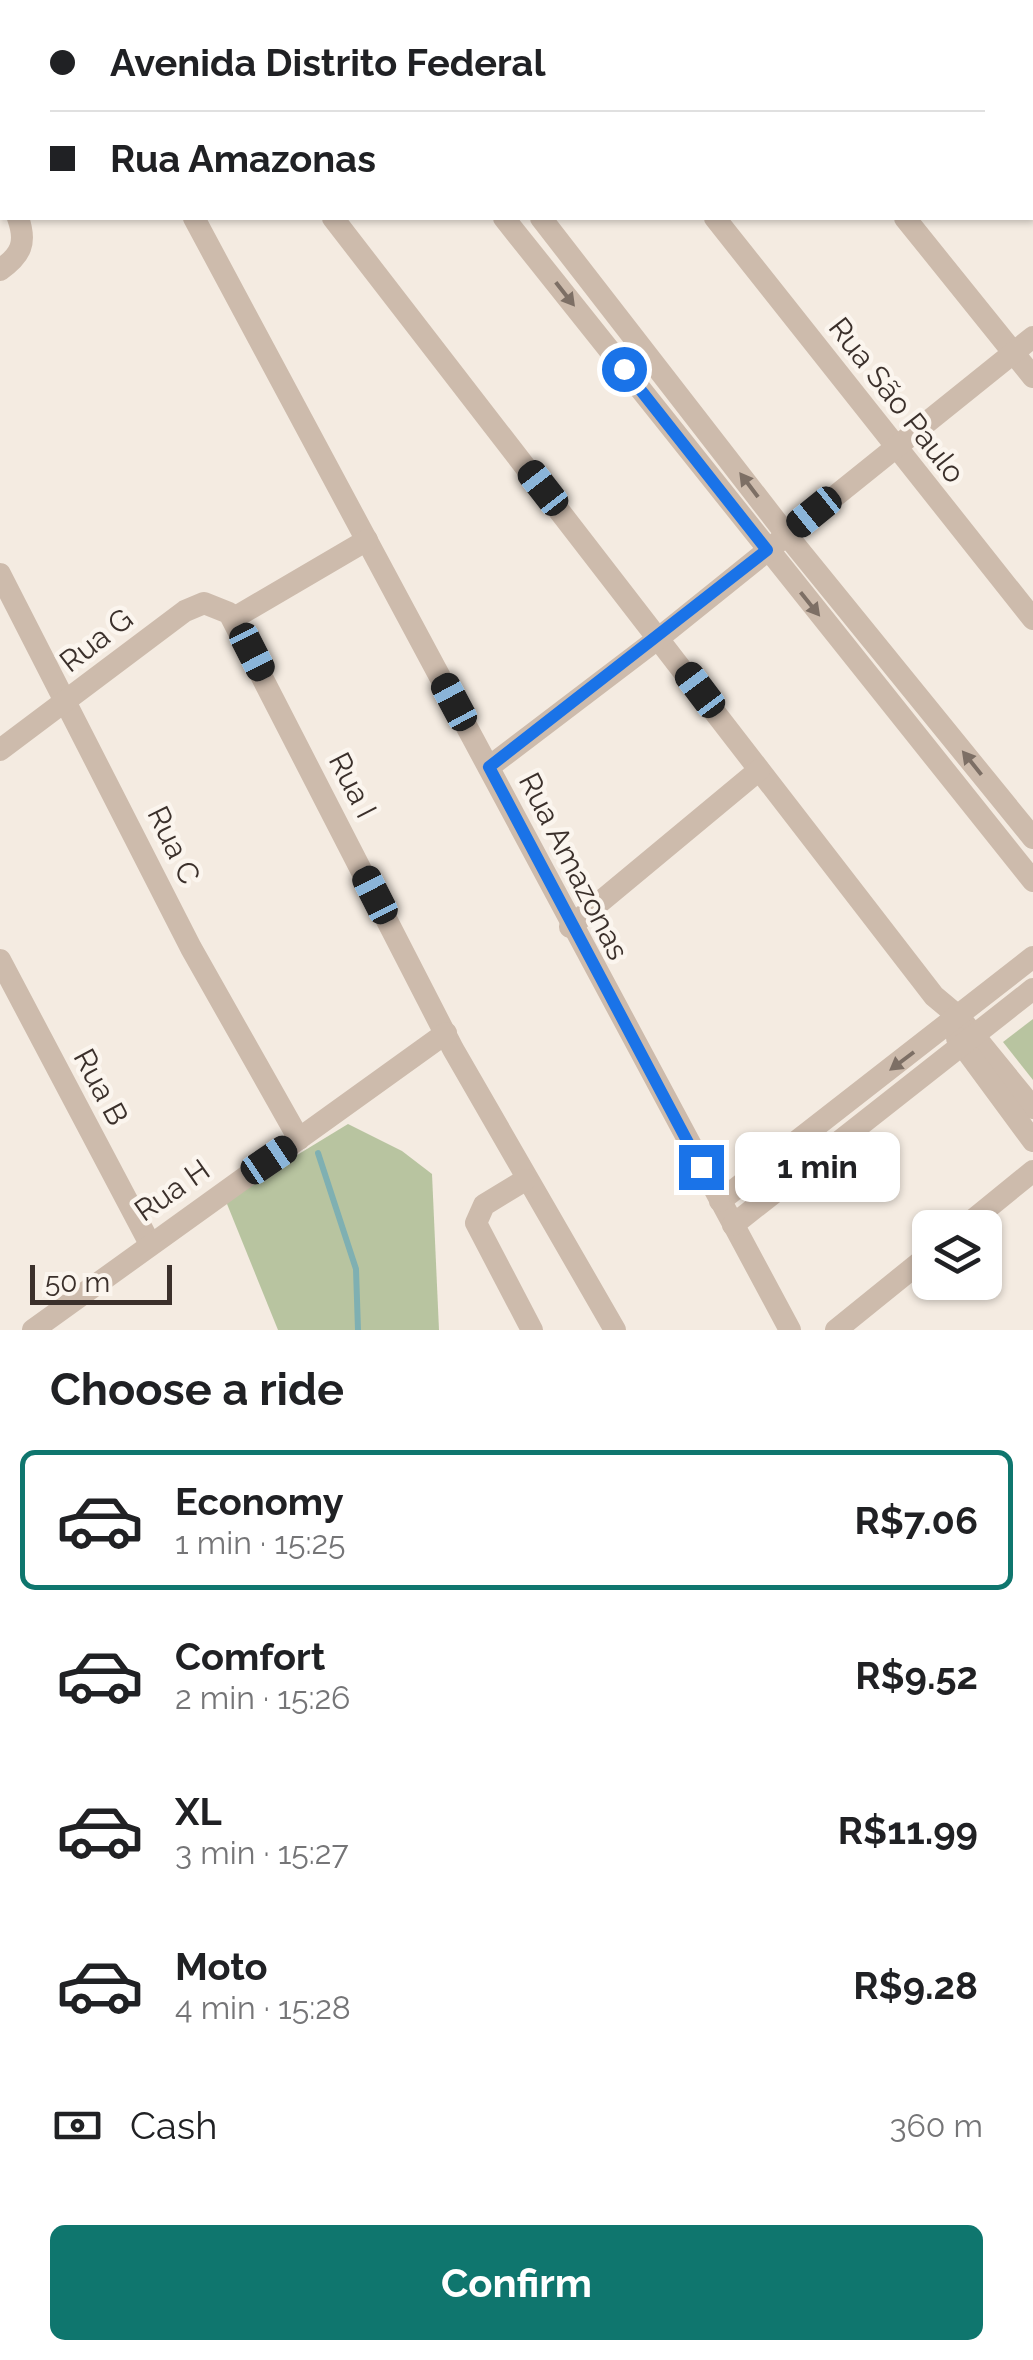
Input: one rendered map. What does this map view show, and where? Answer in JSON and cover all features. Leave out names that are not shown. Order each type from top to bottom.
[{"type":"street","points":[[6,266],[24,241],[19,220]]},
{"type":"street","points":[[335,220],[934,996],[1033,1140]]},
{"type":"street","points":[[506,220],[1033,881]]},
{"type":"street","points":[[543,220],[786,534],[1033,838]]},
{"type":"street","name":"Rua São Paulo","points":[[718,220],[1033,620]]},
{"type":"street","points":[[907,220],[1033,378]]},
{"type":"street","name":"Rua Amazonas","points":[[201,221],[570,926],[790,1330]]},
{"type":"street","points":[[489,767],[660,637],[1033,337]]},
{"type":"street","points":[[234,618],[367,540]]},
{"type":"street","name":"Rua C","points":[[0,574],[192,948],[299,1140]]},
{"type":"street","name":"Rua G","points":[[0,750],[194,607],[213,604],[234,618]]},
{"type":"street","name":"Rua I","points":[[234,618],[446,1033],[525,1180],[615,1330]]},
{"type":"street","points":[[570,926],[760,770]]},
{"type":"street","points":[[733,1225],[961,1032],[1033,957]]},
{"type":"street","name":"Rua B","points":[[0,960],[150,1242]]},
{"type":"street","points":[[720,1201],[961,1032],[1033,988]]},
{"type":"street","points":[[961,1032],[1033,1108]]},
{"type":"street","name":"Rua H","points":[[32,1330],[446,1033]]},
{"type":"street","points":[[985,1210],[1033,1171]]},
{"type":"street","points":[[525,1180],[484,1205],[476,1223],[532,1330]]},
{"type":"street","points":[[836,1330],[912,1269]]},
{"type":"green space","points":[[1033,1019],[1033,1080],[1003,1042]]},
{"type":"green space","points":[[348,1124],[402,1151],[432,1174],[439,1330],[278,1330],[225,1199]]},
{"type":"waterway","points":[[318,1153],[356,1269],[358,1330]]},
{"type":"route","points":[[624,369],[767,550],[489,767],[701,1167]]}]
